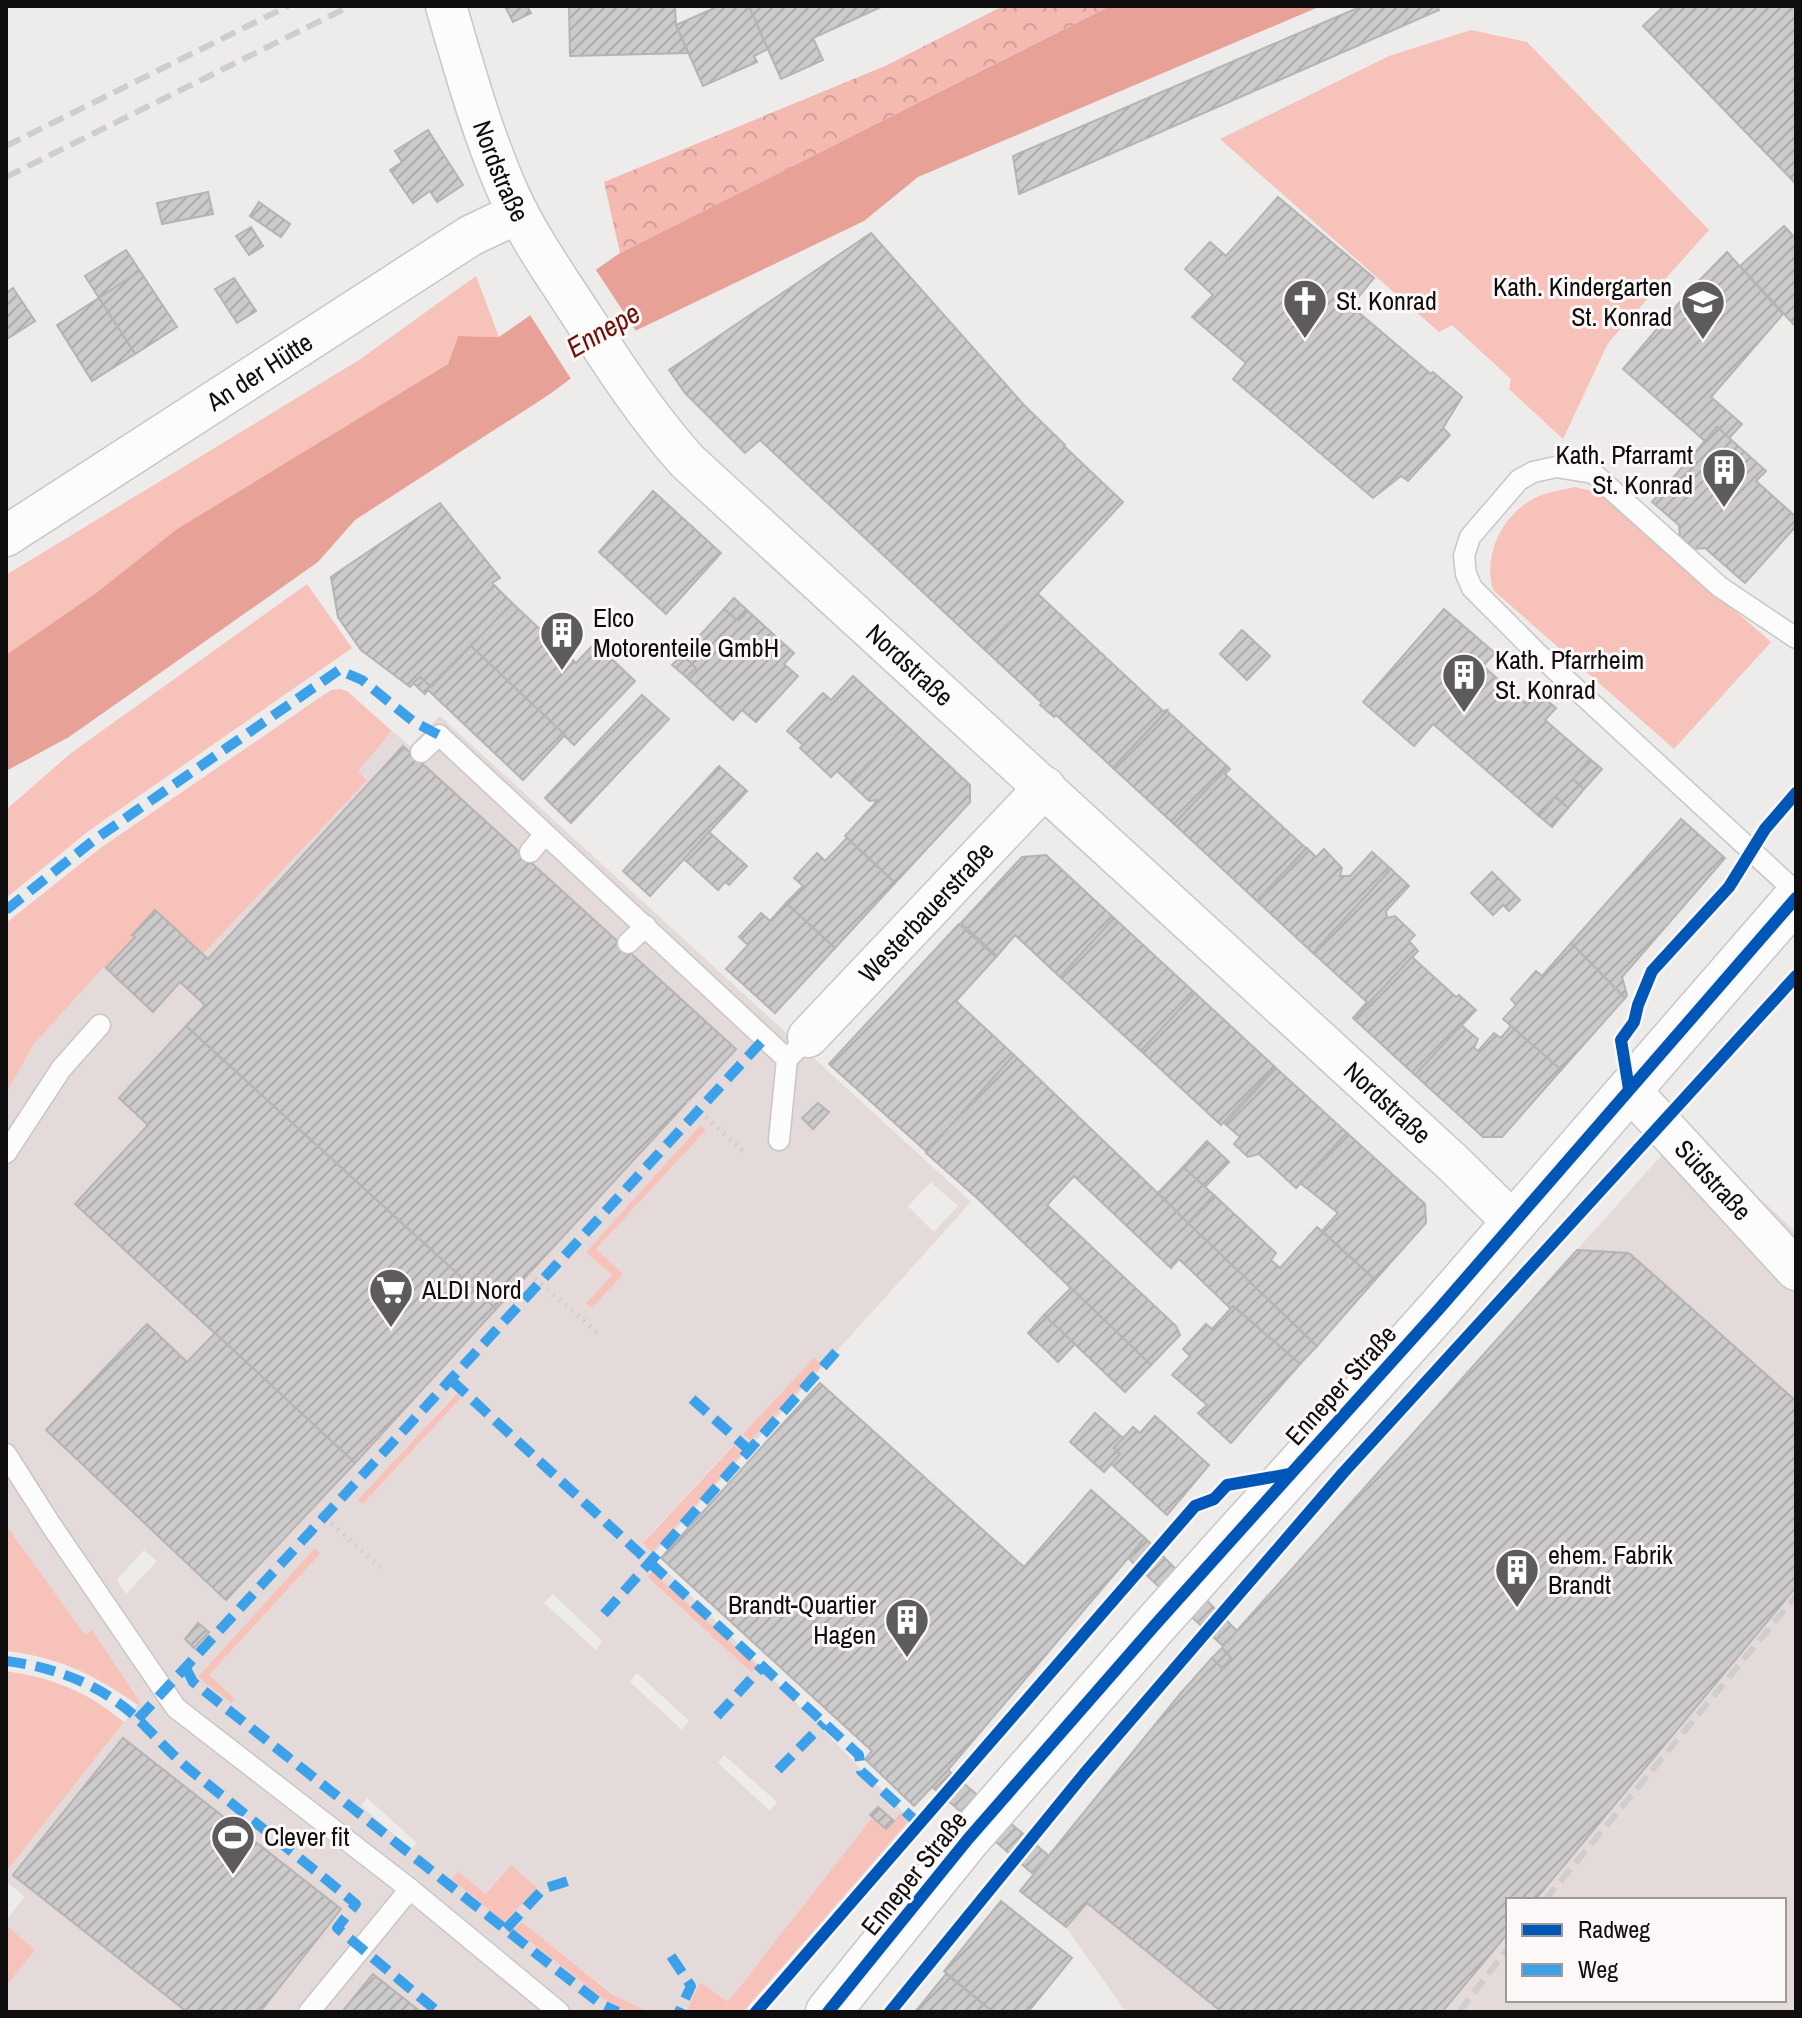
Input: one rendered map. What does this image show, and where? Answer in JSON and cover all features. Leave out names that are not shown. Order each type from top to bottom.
[{"type":"main road","name":"Enneper Straße","points":[[828,2012],[968,1839],[1514,1223],[1796,895]]},
{"type":"street","name":"Nordstraße","points":[[446,6],[501,175],[518,213],[641,407],[687,461],[1452,1162],[1514,1223]]},
{"type":"street","name":"An der Hütte","points":[[6,536],[470,236],[518,213]]},
{"type":"street","name":"Westerbauerstraße","points":[[798,1048],[1045,787]]},
{"type":"street","name":"Südstraße","points":[[1629,1089],[1796,1270]]},
{"type":"lane","points":[[1796,638],[1720,587],[1593,473],[1556,467],[1533,472],[1519,480],[1470,537],[1464,556],[1466,574],[1472,588],[1536,652],[1796,895]]},
{"type":"lane","points":[[421,752],[439,735],[646,926],[798,1048],[779,1140]]},
{"type":"lane","points":[[530,852],[545,834]]},
{"type":"lane","points":[[628,943],[646,926]]},
{"type":"lane","points":[[6,1153],[61,1069],[100,1025]]},
{"type":"lane","points":[[6,1454],[176,1708],[410,1889],[559,2012]]},
{"type":"lane","points":[[309,2012],[410,1889]]},
{"type":"path","points":[[688,1101],[757,1163]]},
{"type":"path","points":[[529,1273],[600,1335]]},
{"type":"path","points":[[380,1437],[390,1446]]},
{"type":"path","points":[[314,1507],[384,1571]]},
{"type":"shaded area","points":[[1471,30],[1527,42],[1709,230],[1608,343],[1563,439],[1509,389],[1511,379],[1452,325],[1439,332],[1220,139],[1389,56]]},
{"type":"shaded area","points":[[476,276],[499,337],[458,336],[448,364],[177,529],[96,593],[6,655],[6,575],[359,360]]},
{"type":"shaded area","points":[[1575,487],[1600,493],[1771,642],[1674,749],[1493,590],[1493,551],[1497,538],[1512,516],[1538,497]]},
{"type":"shaded area","points":[[307,584],[352,648],[90,830],[6,898],[6,810],[71,753]]},
{"type":"shaded area","points":[[331,690],[347,691],[392,731],[358,771],[367,780],[203,954],[154,911],[133,934],[135,937],[34,1044],[6,1093],[6,923],[99,849]]},
{"type":"shaded area","points":[[440,716],[971,1202],[652,1556],[912,1821],[743,2012],[907,1821],[900,1814],[886,1830],[872,1819],[728,2003],[700,1982],[686,2012],[649,2012],[613,1994],[522,1922],[514,1929],[605,2000],[628,2012],[6,2012],[6,1986],[35,1950],[6,1925],[6,1920],[25,1897],[6,1881],[6,1872],[140,1702],[91,1631],[85,1636],[6,1525],[6,1093],[34,1044],[102,969],[107,968],[155,910],[203,954],[367,779],[358,771],[392,731],[410,746]],"holes":[[[702,1125],[706,1130],[596,1249],[622,1274],[586,1303],[612,1275],[586,1252]],[[931,1182],[958,1206],[934,1232],[908,1206]],[[456,1393],[461,1398],[363,1504],[359,1500]],[[733,1445],[742,1452],[643,1542]],[[144,1550],[157,1561],[126,1594],[117,1580]],[[320,1554],[209,1675],[230,1703],[199,1676]],[[652,1572],[756,1666],[751,1672],[647,1578]],[[553,1594],[602,1641],[596,1650],[544,1603]],[[637,1673],[689,1721],[682,1730],[630,1682]],[[724,1755],[777,1802],[770,1811],[718,1763]],[[367,1798],[417,1843],[411,1849],[361,1806]],[[507,1869],[504,1922],[458,1871],[484,1894]]]},
{"type":"shaded area","points":[[701,1125],[706,1130],[596,1249],[623,1274],[592,1308],[586,1303],[612,1275],[586,1252]]},
{"type":"shaded area","name":"ehem. Fabrik Brandt","points":[[1685,1129],[1796,1232],[1796,2012],[1126,2012],[1066,1927],[1020,1891],[1180,1694]]},
{"type":"shaded area","points":[[814,1358],[822,1365],[750,1441],[743,1434]]},
{"type":"shaded area","points":[[457,1393],[461,1398],[363,1504],[358,1500]]},
{"type":"shaded area","points":[[734,1445],[743,1453],[652,1552],[643,1543]]},
{"type":"shaded area","points":[[6,1525],[85,1635],[92,1630],[140,1702],[138,1705],[76,1669],[43,1658],[6,1651]]},
{"type":"shaded area","points":[[315,1548],[320,1554],[209,1675],[235,1699],[231,1703],[198,1677]]},
{"type":"shaded area","points":[[652,1572],[757,1666],[751,1672],[647,1577]]},
{"type":"shaded area","points":[[6,1671],[39,1678],[82,1694],[124,1722],[6,1872]]},
{"type":"shaded area","points":[[900,1813],[908,1821],[743,2012],[686,2012],[700,1982],[728,2002],[872,1818],[886,1830]]},
{"type":"shaded area","points":[[511,1865],[537,1888],[504,1922],[452,1879],[458,1871],[485,1894]]},
{"type":"shaded area","points":[[522,1922],[612,1994],[649,2012],[628,2012],[605,2000],[514,1929]]},
{"type":"shaded area","points":[[6,1925],[35,1950],[6,1986]]},
{"type":"green space","points":[[1003,6],[1110,6],[620,253],[604,182],[885,66]]},
{"type":"water","name":"Ennepe","points":[[1110,6],[1321,6],[918,177],[864,221],[633,332],[550,394],[355,520],[318,562],[69,737],[6,771],[6,655],[96,593],[177,529],[448,364],[458,336],[499,337],[620,253]]},
{"type":"pier","points":[[594,267],[638,334],[573,382],[528,312]]},
{"type":"building","points":[[505,6],[527,6],[531,13],[513,22]]},
{"type":"building","points":[[569,6],[675,6],[676,25],[688,53],[570,56]]},
{"type":"building","points":[[719,6],[749,6],[768,49],[754,56],[757,62],[703,86],[676,25]]},
{"type":"building","points":[[749,6],[883,6],[813,38],[823,60],[781,79]]},
{"type":"building","points":[[1362,6],[1437,6],[1439,10],[1019,194],[1013,156]]},
{"type":"building","points":[[1664,6],[1796,6],[1796,184],[1643,26]]},
{"type":"building","points":[[428,130],[463,185],[437,202],[430,191],[413,203],[390,170],[402,162],[395,151]]},
{"type":"building","points":[[208,192],[213,214],[162,224],[157,203]]},
{"type":"building","name":"St. Konrad","points":[[1278,197],[1374,278],[1351,306],[1462,397],[1443,428],[1450,435],[1408,481],[1401,476],[1373,498],[1233,379],[1246,363],[1192,317],[1213,295],[1185,269],[1210,242],[1226,256]]},
{"type":"building","points":[[259,202],[290,224],[281,237],[250,216]]},
{"type":"building","points":[[1784,226],[1796,239],[1796,327],[1740,266]]},
{"type":"building","points":[[251,227],[263,246],[249,255],[236,236]]},
{"type":"building","points":[[871,233],[1024,405],[1123,502],[985,650],[760,440],[745,453],[685,393],[669,370]]},
{"type":"building","points":[[126,250],[140,271],[99,298],[85,276]]},
{"type":"building","name":"Kath. Kindergarten St. Konrad","points":[[1727,252],[1783,314],[1711,397],[1742,424],[1729,438],[1717,427],[1705,441],[1623,369],[1690,290]]},
{"type":"building","points":[[140,271],[177,327],[135,354],[99,298]]},
{"type":"building","points":[[234,278],[256,311],[237,323],[215,289]]},
{"type":"building","points":[[13,288],[35,321],[7,339],[6,293]]},
{"type":"building","points":[[99,298],[135,354],[92,381],[57,325]]},
{"type":"building","name":"Kath. Pfarramt St. Konrad","points":[[1717,427],[1766,471],[1756,481],[1796,517],[1796,526],[1745,583],[1705,548],[1694,549],[1680,537],[1679,525],[1652,502]]},
{"type":"building","points":[[653,491],[721,553],[666,614],[599,552]]},
{"type":"building","points":[[440,503],[500,578],[492,583],[512,603],[431,687],[420,677],[410,687],[361,650],[338,617],[331,577]]},
{"type":"building","points":[[1038,594],[1163,711],[1167,710],[1113,768],[1056,715],[1054,717],[1040,705],[1042,703],[985,650]]},
{"type":"building","points":[[734,598],[748,611],[738,621],[724,609]]},
{"type":"building","name":"Elco Motorenteile GmbH","points":[[512,603],[576,663],[595,643],[635,681],[574,745],[471,646]]},
{"type":"building","points":[[724,609],[738,621],[748,611],[794,653],[784,664],[798,676],[756,722],[742,710],[733,720],[686,677],[696,668],[682,655]]},
{"type":"building","name":"Kath. Pfarrheim St. Konrad","points":[[1444,609],[1495,653],[1483,666],[1525,703],[1536,691],[1556,708],[1545,720],[1590,759],[1573,779],[1584,789],[1568,808],[1556,797],[1539,816],[1433,724],[1414,746],[1363,702]]},
{"type":"building","points":[[1242,630],[1270,656],[1247,680],[1220,654]]},
{"type":"building","points":[[471,646],[565,735],[523,780],[428,690],[425,694],[413,683],[420,677],[431,687]]},
{"type":"building","points":[[682,655],[696,668],[686,677],[672,665]]},
{"type":"building","points":[[853,676],[906,725],[851,784],[837,771],[831,777],[787,731],[823,693],[831,700]]},
{"type":"building","points":[[642,695],[669,719],[571,823],[545,798]]},
{"type":"building","points":[[1167,711],[1228,767],[1174,824],[1113,768]]},
{"type":"building","points":[[906,725],[970,785],[970,802],[895,883],[845,836],[878,800],[869,801],[851,784]]},
{"type":"building","points":[[403,746],[736,1049],[496,1309],[186,1026],[205,1005],[180,982],[153,1012],[106,968],[155,910],[208,959]]},
{"type":"building","points":[[1590,759],[1602,769],[1584,789],[1573,779]]},
{"type":"building","points":[[719,766],[747,791],[650,896],[623,871]]},
{"type":"building","points":[[1228,767],[1230,769],[1225,774],[1306,848],[1257,901],[1174,824]]},
{"type":"building","points":[[1556,797],[1568,808],[1552,827],[1539,816]]},
{"type":"building","points":[[1681,819],[1725,858],[1622,977],[1627,995],[1625,998],[1571,943]]},
{"type":"building","points":[[709,832],[747,866],[729,885],[725,882],[718,890],[684,859]]},
{"type":"building","points":[[847,838],[895,883],[835,948],[786,903],[803,886],[794,878],[817,853],[825,861]]},
{"type":"building","points":[[1307,848],[1316,857],[1324,849],[1342,868],[1340,876],[1350,876],[1372,852],[1391,869],[1313,953],[1257,901]]},
{"type":"building","points":[[1046,855],[1114,918],[1060,977],[1015,935],[997,956],[961,923],[1022,857]]},
{"type":"building","points":[[1391,869],[1409,886],[1386,911],[1387,918],[1395,916],[1415,935],[1409,941],[1418,951],[1354,1019],[1367,1002],[1313,953]]},
{"type":"building","points":[[1492,872],[1520,900],[1509,911],[1503,905],[1493,915],[1471,893]]},
{"type":"building","points":[[786,903],[835,948],[775,1013],[726,969],[748,945],[739,937],[761,913],[770,921]]},
{"type":"building","points":[[1114,918],[1195,993],[1141,1051],[1060,977]]},
{"type":"building","points":[[959,924],[996,957],[956,1001],[1014,1055],[927,1152],[829,1064]]},
{"type":"building","points":[[1571,943],[1625,998],[1561,1070],[1503,1019],[1516,1005],[1511,999],[1536,971],[1542,976]]},
{"type":"building","points":[[1412,957],[1456,997],[1459,995],[1476,1010],[1415,1075],[1354,1019]]},
{"type":"building","points":[[1195,993],[1275,1067],[1221,1125],[1141,1051]]},
{"type":"building","points":[[1461,1025],[1478,1039],[1474,1048],[1478,1051],[1494,1033],[1501,1038],[1511,1026],[1561,1070],[1502,1137],[1483,1137],[1415,1075]]},
{"type":"building","points":[[186,1026],[496,1309],[355,1463],[75,1204],[148,1125],[119,1098]]},
{"type":"building","points":[[1014,1055],[1317,1346],[1300,1364],[1233,1306],[1230,1308],[1179,1259],[1171,1268],[1074,1176],[1047,1205],[1176,1326],[1180,1335],[1151,1365],[926,1153]]},
{"type":"building","points":[[1276,1068],[1347,1133],[1296,1188],[1259,1154],[1248,1157],[1234,1144],[1240,1137],[1225,1124]]},
{"type":"building","points":[[818,1103],[829,1112],[813,1129],[802,1118]]},
{"type":"building","points":[[1347,1133],[1425,1204],[1426,1223],[1375,1280],[1322,1231],[1338,1213],[1300,1183]]},
{"type":"building","points":[[1207,1141],[1229,1162],[1205,1187],[1183,1167]]},
{"type":"building","points":[[1183,1167],[1214,1195],[1188,1223],[1158,1193]]},
{"type":"building","points":[[1214,1195],[1276,1253],[1271,1260],[1280,1268],[1317,1227],[1375,1280],[1317,1346],[1188,1223]]},
{"type":"building","name":"ehem. Fabrik Brandt","points":[[1577,1250],[1629,1253],[1796,1401],[1796,1587],[1537,1898],[1506,1898],[1506,1935],[1442,2012],[1222,2012],[1087,1903],[1066,1927],[1020,1891],[1212,1658],[1222,1668],[1231,1658],[1223,1646]]},
{"type":"building","points":[[1071,1288],[1151,1365],[1125,1392],[1044,1315]]},
{"type":"building","points":[[1233,1306],[1300,1364],[1231,1443],[1198,1413],[1207,1405],[1172,1375],[1190,1356],[1183,1349],[1206,1324],[1212,1329]]},
{"type":"building","points":[[1044,1315],[1075,1344],[1058,1362],[1028,1333]]},
{"type":"building","points":[[147,1324],[187,1362],[215,1333],[355,1463],[226,1600],[46,1430]]},
{"type":"building","name":"Brandt-Quartier Hagen","points":[[820,1383],[1024,1567],[1091,1490],[1145,1538],[914,1806],[865,1759],[872,1751],[661,1558]]},
{"type":"building","points":[[1095,1413],[1123,1438],[1114,1448],[1120,1454],[1104,1472],[1070,1442]]},
{"type":"building","points":[[1155,1416],[1209,1465],[1167,1515],[1111,1464],[1120,1454],[1114,1448],[1133,1427],[1140,1433]]},
{"type":"building","points":[[1145,1538],[1237,1631],[1223,1646],[1129,1559]]},
{"type":"building","points":[[198,1623],[209,1632],[194,1648],[185,1639]]},
{"type":"building","points":[[1222,1648],[1231,1658],[1222,1668],[1212,1658]]},
{"type":"building","points":[[123,1738],[341,1909],[260,2012],[187,2012],[13,1875]]},
{"type":"building","points":[[948,1770],[1048,1855],[1032,1873],[932,1787]]},
{"type":"building","points":[[878,1807],[894,1821],[886,1829],[870,1815]]},
{"type":"building","points":[[1001,1901],[1072,1958],[1028,2012],[993,2012],[944,1971]]},
{"type":"building","points":[[373,1974],[421,2012],[342,2012]]},
{"type":"building","points":[[946,1974],[993,2012],[915,2012]]},
{"type":"railway","points":[[6,146],[288,6]]},
{"type":"railway","points":[[6,177],[350,6]]},
{"type":"railway","points":[[1547,1898],[1796,1596]]},
{"type":"railway","points":[[1459,2012],[1506,1951]]},
{"type":"marked path","points":[[6,910],[94,840],[339,670],[362,680],[414,722],[439,735]]},
{"type":"marked path","points":[[138,1719],[765,1038]]},
{"type":"marked path","points":[[604,1614],[836,1352]]},
{"type":"marked path","points":[[451,1380],[859,1755],[861,1771],[919,1824]]},
{"type":"marked path","points":[[692,1399],[749,1450]]},
{"type":"marked path","points":[[6,1661],[60,1673],[93,1687],[124,1707],[190,1770],[356,1904],[337,1928],[438,2012]]},
{"type":"marked path","points":[[717,1716],[762,1667]]},
{"type":"marked path","points":[[186,1668],[193,1682],[548,1963],[601,2004],[618,2012]]},
{"type":"marked path","points":[[778,1770],[824,1723]]},
{"type":"marked path","points":[[506,1929],[543,1889],[571,1880]]},
{"type":"marked path","points":[[671,1956],[691,1986],[679,2012]]},
{"type":"cycle path","points":[[1629,1089],[1621,1040],[1634,1022],[1652,971],[1729,887],[1765,829],[1796,793]]},
{"type":"cycle path","points":[[828,2012],[968,1839],[1439,1309],[1796,898]]},
{"type":"cycle path","points":[[890,2012],[1084,1774],[1343,1473],[1796,976]]},
{"type":"cycle path","points":[[756,2012],[1195,1506],[1214,1499],[1227,1485],[1290,1474]]},
{"type":"place","name":"St. Konrad","points":[[1305,340]]},
{"type":"place","name":"Kath. Kindergarten St. Konrad","points":[[1703,341]]},
{"type":"place","name":"Kath. Pfarramt St. Konrad","points":[[1724,509]]},
{"type":"place","name":"Elco Motorenteile GmbH","points":[[562,672]]},
{"type":"place","name":"Kath. Pfarrheim St. Konrad","points":[[1464,714]]},
{"type":"place","name":"ALDI Nord","points":[[391,1329]]},
{"type":"place","name":"ehem. Fabrik Brandt","points":[[1517,1609]]},
{"type":"place","name":"Brandt-Quartier Hagen","points":[[907,1659]]},
{"type":"place","name":"Clever fit","points":[[233,1876]]}]
